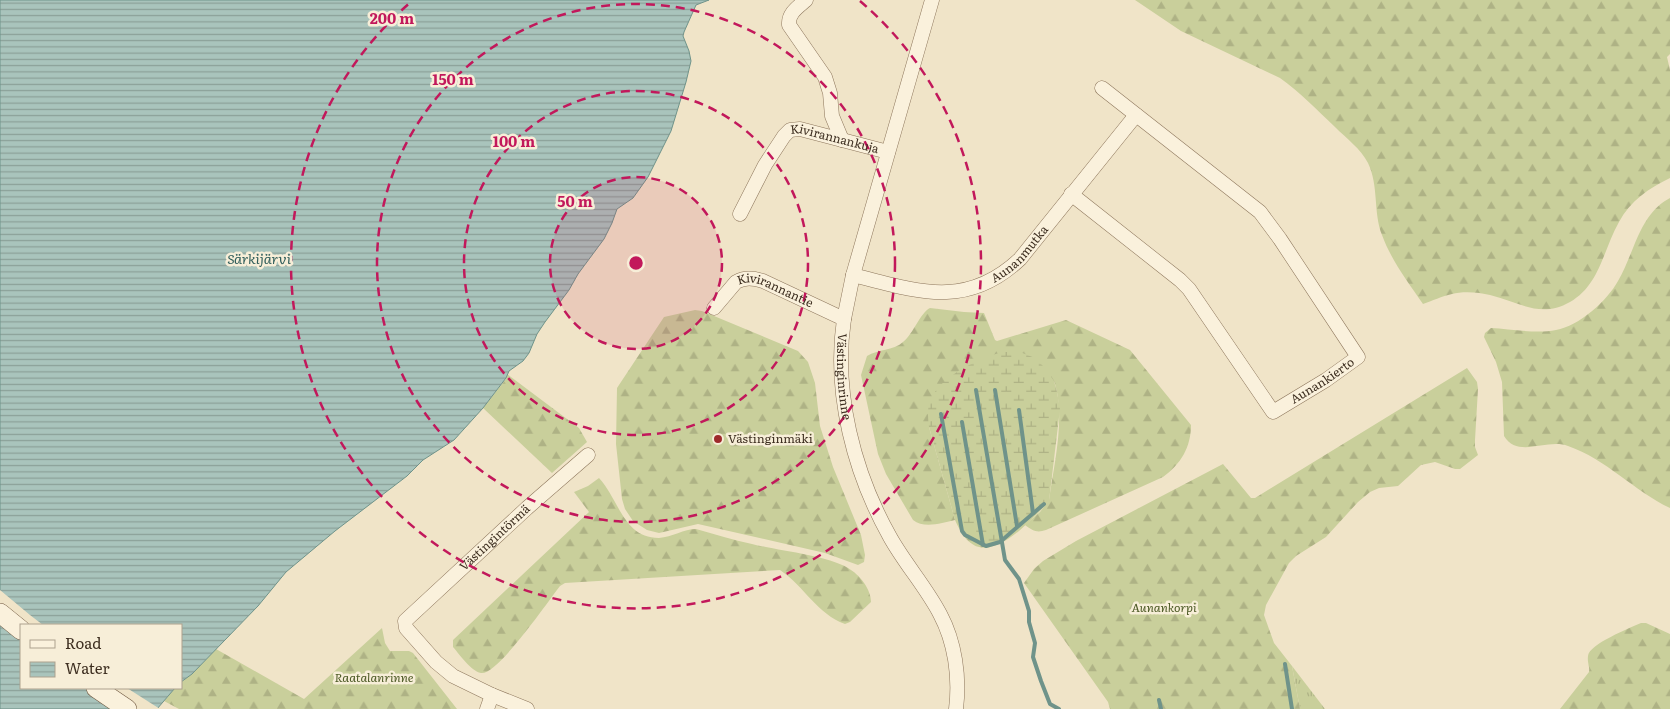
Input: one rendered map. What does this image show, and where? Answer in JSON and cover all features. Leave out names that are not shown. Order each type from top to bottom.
[{"type":"main road","points":[[0,613],[20,629]]},
{"type":"main road","points":[[97,689],[127,709]]},
{"type":"street","points":[[806,0],[789,16],[789,25],[825,77],[830,94],[832,116],[842,140]]},
{"type":"street","name":"Västinginrinne","points":[[932,0],[853,274],[844,319],[842,359],[845,408],[853,446],[870,493],[890,538],[940,613],[948,632],[958,679],[956,709]]},
{"type":"street","name":"Aunankierto","points":[[1071,194],[1189,288],[1273,412],[1358,357],[1280,238],[1260,212],[1102,88]]},
{"type":"street","name":"Aunanmutka","points":[[853,274],[928,292],[964,290],[999,276],[1020,258],[1136,114]]},
{"type":"street","name":"Kivirannankuja","points":[[740,214],[765,165],[786,132],[796,129],[888,152]]},
{"type":"street","name":"Kivirannantie","points":[[714,308],[736,282],[740,279],[749,278],[763,281],[844,319]]},
{"type":"street","name":"Västingintörmä","points":[[492,695],[461,681],[445,670],[406,628],[404,623],[406,619],[527,508],[588,455]]},
{"type":"street","points":[[487,709],[492,695],[527,709]]},
{"type":"green space","points":[[1135,0],[1670,0],[1670,54],[1667,57],[1670,70],[1670,178],[1634,201],[1623,214],[1594,277],[1580,295],[1570,302],[1559,307],[1539,309],[1486,294],[1466,292],[1448,295],[1423,304],[1400,271],[1382,235],[1379,226],[1374,181],[1368,163],[1357,148],[1301,95],[1280,78],[1181,31]]},
{"type":"green space","points":[[1670,198],[1670,508],[1644,493],[1595,459],[1568,446],[1551,444],[1525,447],[1510,443],[1504,436],[1502,382],[1496,362],[1484,337],[1485,333],[1491,328],[1548,331],[1565,328],[1592,312],[1607,297],[1618,281],[1645,223],[1663,202]]},
{"type":"green space","points":[[930,308],[984,313],[997,341],[1066,320],[1130,350],[1191,425],[1187,448],[1180,461],[1163,477],[1046,530],[1035,531],[1030,529],[1025,525],[1040,512],[1049,500],[1059,425],[1059,409],[1054,381],[929,427],[955,520],[928,525],[917,523],[913,520],[886,474],[878,454],[861,375],[867,356],[895,347],[903,342],[923,314]]},
{"type":"green space","points":[[695,310],[702,311],[798,351],[808,362],[815,383],[820,426],[833,467],[861,535],[865,555],[864,562],[858,565],[825,553],[698,524],[659,533],[647,530],[633,521],[625,509],[622,499],[616,444],[617,388],[664,317]]},
{"type":"green space","points":[[1002,352],[1020,352],[1035,358],[1054,381],[1060,409],[1049,501],[1019,531],[999,544],[982,548],[975,546],[968,540],[961,532],[955,520],[929,427],[928,411],[930,401],[935,392],[951,376],[971,364]]},
{"type":"green space","name":"Aunankorpi","points":[[1467,368],[1477,382],[1478,389],[1475,447],[1478,455],[1460,469],[1435,462],[1421,465],[1398,486],[1379,488],[1370,492],[1358,502],[1326,537],[1296,556],[1289,563],[1266,605],[1264,615],[1274,643],[1292,666],[1300,709],[1110,709],[1108,702],[1024,583],[1034,569],[1043,561],[1076,541],[1223,464],[1251,498],[1255,498]]},
{"type":"green space","points":[[507,374],[579,428],[587,442],[552,473],[483,408],[506,379]]},
{"type":"green space","points":[[599,478],[629,525],[637,532],[659,538],[696,529],[763,547],[828,560],[857,574],[867,587],[871,602],[850,622],[845,624],[826,614],[780,570],[565,583],[560,586],[499,663],[489,671],[477,672],[453,647],[453,640],[589,512],[574,492],[588,486]]},
{"type":"green space","points":[[1641,623],[1646,623],[1670,634],[1670,709],[1560,709],[1589,672],[1588,656],[1590,651],[1611,637]]},
{"type":"green space","name":"Raatalanrinne","points":[[382,628],[385,643],[390,651],[409,651],[413,653],[457,709],[179,709],[164,701],[174,689],[182,689],[182,681],[192,674],[216,649],[304,699]]},
{"type":"green space","points":[[1292,666],[1325,709],[1300,709]]},
{"type":"water","name":"Särkijärvi","points":[[0,0],[709,0],[696,5],[684,32],[683,36],[691,61],[686,82],[671,131],[648,177],[633,198],[617,209],[604,239],[537,334],[529,353],[523,361],[509,371],[506,378],[483,408],[454,440],[423,460],[407,476],[335,531],[286,572],[258,606],[192,674],[182,681],[182,624],[20,624],[20,689],[174,689],[157,709],[0,709]]},
{"type":"pier","points":[[0,590],[42,624],[20,625],[0,621]]},
{"type":"pier","points":[[86,689],[129,689],[160,709],[115,709]]},
{"type":"waterway","points":[[976,390],[1005,560],[1019,579],[1029,611],[1029,622],[1035,643],[1033,657],[1041,681],[1050,704],[1059,709]]},
{"type":"waterway","points":[[995,390],[1017,526]]},
{"type":"waterway","points":[[1019,410],[1033,513]]},
{"type":"waterway","points":[[941,414],[962,531],[965,535],[986,546],[1000,542],[1044,504]]},
{"type":"waterway","points":[[962,422],[983,545]]},
{"type":"waterway","points":[[1285,664],[1292,709]]},
{"type":"waterway","points":[[1159,700],[1161,709]]},
{"type":"place","name":"Västinginmäki","points":[[718,439]]}]
